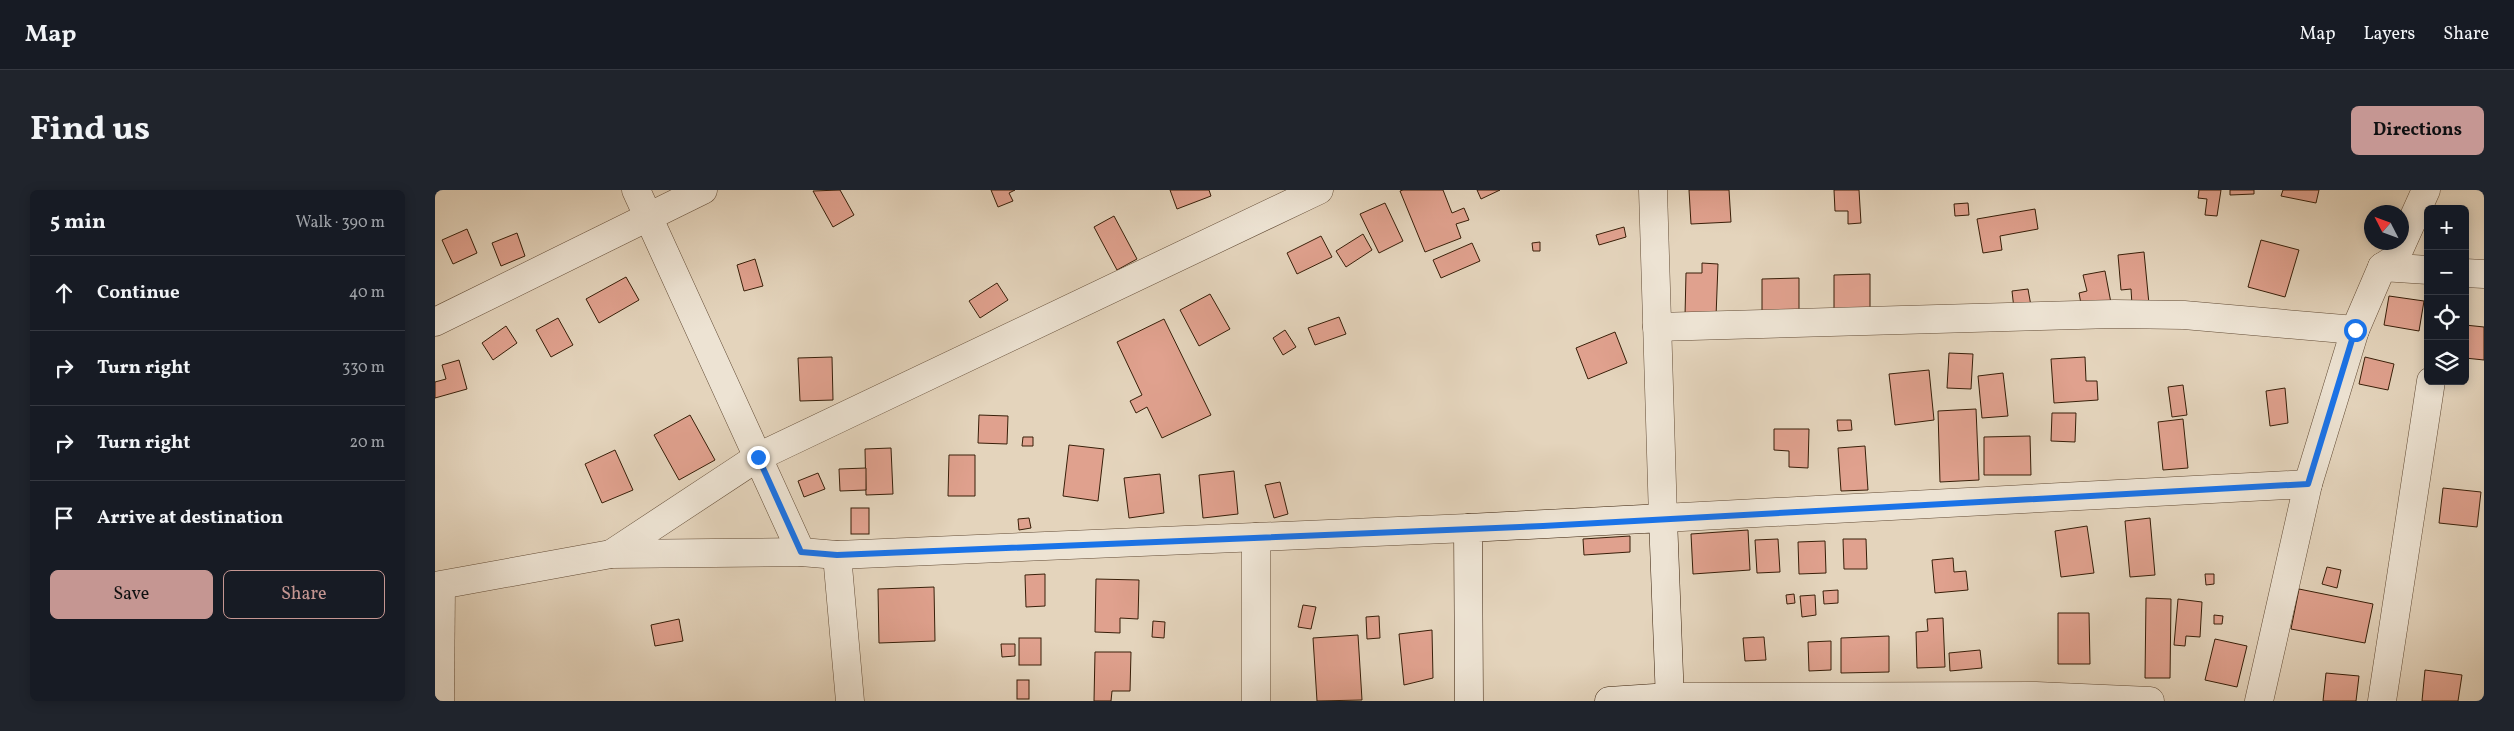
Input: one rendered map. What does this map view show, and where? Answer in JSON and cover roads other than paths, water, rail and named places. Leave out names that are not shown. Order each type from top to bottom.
[{"type":"street","points":[[636,190],[801,552]]},
{"type":"street","points":[[435,322],[703,190]]},
{"type":"street","points":[[611,554],[758,457],[1319,190]]},
{"type":"street","points":[[1653,190],[1670,699]]},
{"type":"street","points":[[2259,701],[2308,484],[2355,330],[2382,267],[2395,259],[2427,190]]},
{"type":"street","points":[[2382,267],[2424,270]]},
{"type":"street","points":[[2469,273],[2484,274]]},
{"type":"street","points":[[1657,327],[2123,314],[2184,315],[2355,330]]},
{"type":"street","points":[[2382,701],[2430,385]]},
{"type":"street","points":[[440,701],[438,586],[611,554],[801,552],[837,555],[1469,528],[2308,484]]},
{"type":"street","points":[[1469,528],[1469,701]]},
{"type":"street","points":[[1256,537],[1256,701]]},
{"type":"street","points":[[837,555],[850,701]]},
{"type":"street","points":[[1609,701],[2036,696],[2150,701]]}]
